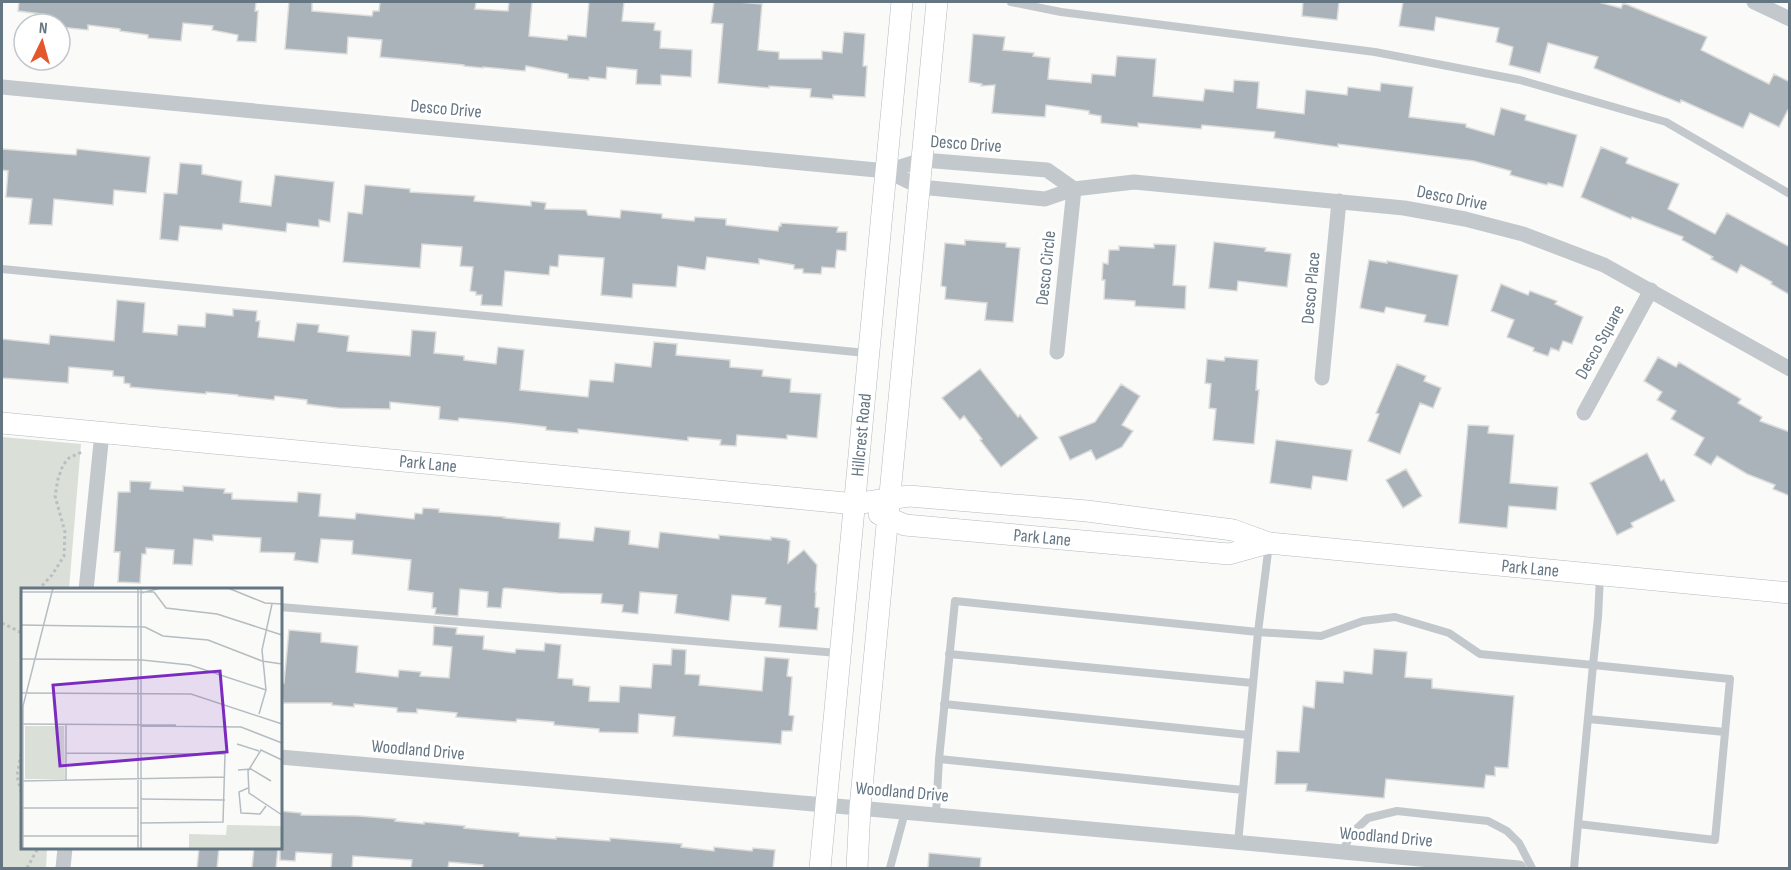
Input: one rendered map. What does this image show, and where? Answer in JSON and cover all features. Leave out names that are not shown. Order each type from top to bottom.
[{"type":"street","name":"Hillcrest Road","points":[[820,868],[902,2]]},
{"type":"street","name":"Hillcrest Road","points":[[856,868],[937,2]]},
{"type":"street","points":[[1754,2],[1790,19]]},
{"type":"street","name":"Desco Drive","points":[[2,87],[887,171],[920,187],[1045,199],[1074,189],[1134,182],[1404,208],[1465,219],[1523,234],[1604,265],[1790,369]]},
{"type":"street","name":"Desco Drive","points":[[887,171],[923,160],[1047,170],[1074,189]]},
{"type":"street","name":"Desco Circle","points":[[1057,352],[1074,189]]},
{"type":"street","name":"Desco Place","points":[[1322,378],[1339,201]]},
{"type":"street","name":"Desco Square","points":[[1584,413],[1651,290]]},
{"type":"street","name":"Park Lane","points":[[2,423],[101,438],[890,508],[918,497],[1087,511],[1233,530],[1269,543],[1790,593]]},
{"type":"street","points":[[86,588],[101,438]]},
{"type":"street","name":"Park Lane","points":[[890,508],[905,525],[1228,554],[1269,543]]},
{"type":"street","name":"Woodland Drive","points":[[282,758],[1519,868]]},
{"type":"street","points":[[63,868],[65,849]]},
{"type":"lane","points":[[1011,2],[1061,12],[1375,52],[1520,80],[1666,122],[1790,194]]},
{"type":"lane","points":[[2,269],[868,353]]},
{"type":"lane","points":[[1238,843],[1269,543]]},
{"type":"lane","points":[[1574,868],[1600,574]]},
{"type":"lane","points":[[936,815],[939,759],[955,601],[1258,632],[1321,636],[1363,621],[1395,617],[1449,633],[1480,654],[1730,679],[1715,840],[1578,824]]},
{"type":"lane","points":[[282,607],[840,653]]},
{"type":"lane","points":[[949,654],[1253,683]]},
{"type":"lane","points":[[944,704],[1248,735]]},
{"type":"lane","points":[[1588,719],[1725,732]]},
{"type":"lane","points":[[939,759],[1243,790]]},
{"type":"lane","points":[[1342,853],[1352,833],[1368,818],[1397,811],[1488,821],[1507,831],[1519,843],[1532,868]]},
{"type":"lane","points":[[890,868],[905,812]]},
{"type":"path","points":[[40,588],[52,575],[64,556],[65,532],[55,496],[63,465],[69,458],[101,438]]},
{"type":"path","points":[[2,623],[21,632]]},
{"type":"path","points":[[21,754],[17,776],[21,791]]},
{"type":"path","points":[[27,868],[37,849]]},
{"type":"shaded area","points":[[2,437],[81,444],[69,588],[21,588],[21,849],[47,849],[46,868],[2,868]]},
{"type":"building","points":[[19,2],[256,2],[255,11],[258,11],[256,42],[237,41],[238,35],[212,30],[213,26],[183,23],[181,41],[148,38],[148,35],[88,25],[88,30],[72,28],[72,12],[18,11]]},
{"type":"building","points":[[289,2],[312,2],[312,11],[372,16],[373,11],[379,11],[380,2],[476,2],[475,9],[508,11],[509,2],[532,2],[529,36],[567,40],[568,35],[586,37],[589,2],[624,2],[622,21],[655,23],[654,30],[661,31],[660,48],[692,50],[691,77],[661,75],[661,85],[636,84],[637,70],[607,67],[606,79],[589,77],[589,80],[568,78],[568,74],[526,66],[525,71],[380,57],[382,40],[348,37],[347,54],[285,49]]},
{"type":"building","points":[[714,2],[762,4],[758,50],[779,52],[779,59],[822,59],[822,51],[842,53],[844,32],[865,34],[863,66],[867,66],[865,97],[833,95],[833,99],[810,97],[811,89],[718,83],[723,24],[711,23]]},
{"type":"building","points":[[1303,2],[1339,2],[1337,20],[1302,16]]},
{"type":"building","points":[[1403,2],[1598,2],[1621,8],[1623,3],[1707,37],[1701,50],[1769,84],[1774,74],[1790,82],[1790,106],[1779,127],[1750,113],[1743,128],[1681,100],[1680,103],[1594,68],[1598,57],[1548,43],[1540,73],[1509,65],[1513,47],[1496,42],[1499,28],[1436,17],[1434,31],[1399,26]]},
{"type":"building","points":[[973,34],[1005,37],[1003,50],[1034,53],[1033,56],[1050,58],[1048,79],[1091,83],[1092,74],[1115,76],[1117,56],[1156,59],[1153,96],[1203,101],[1205,89],[1233,92],[1234,80],[1259,82],[1257,108],[1304,114],[1306,90],[1347,95],[1348,87],[1380,91],[1381,83],[1413,87],[1409,117],[1466,124],[1466,127],[1494,135],[1501,108],[1526,115],[1525,120],[1577,135],[1563,187],[1510,175],[1511,171],[1474,161],[1274,138],[1275,132],[1202,125],[1201,129],[1138,123],[1138,127],[1101,123],[1101,116],[1089,114],[1089,111],[1046,105],[1045,117],[992,113],[995,85],[981,86],[982,84],[969,82]]},
{"type":"building","points":[[1601,147],[1628,158],[1626,163],[1679,184],[1668,209],[1715,234],[1727,213],[1790,247],[1790,295],[1741,265],[1737,273],[1711,259],[1713,257],[1682,240],[1683,237],[1632,217],[1631,219],[1581,197]]},
{"type":"building","points":[[2,149],[76,155],[77,149],[150,157],[146,193],[114,190],[113,205],[54,199],[52,225],[29,224],[32,199],[6,197],[8,171],[2,170]]},
{"type":"building","points":[[180,163],[202,165],[202,174],[242,181],[240,202],[271,206],[275,175],[334,182],[330,222],[319,220],[319,227],[287,223],[286,232],[223,224],[222,230],[180,226],[178,241],[160,239],[164,193],[177,194]]},
{"type":"building","points":[[365,185],[410,189],[410,192],[475,196],[474,201],[531,206],[531,201],[546,203],[545,209],[586,210],[588,215],[620,218],[621,210],[662,214],[662,218],[694,221],[695,217],[726,219],[726,225],[778,231],[781,223],[838,227],[837,232],[847,232],[846,251],[837,250],[835,268],[822,267],[821,274],[803,273],[803,269],[794,269],[794,265],[759,259],[759,264],[707,257],[705,270],[678,266],[676,287],[633,284],[632,298],[601,295],[604,258],[559,255],[558,267],[550,266],[549,275],[505,271],[502,306],[481,305],[482,295],[476,295],[476,292],[470,291],[473,267],[460,266],[462,247],[422,244],[420,268],[343,262],[348,212],[362,214]]},
{"type":"building","points":[[965,240],[1006,243],[1006,247],[1020,248],[1013,322],[985,320],[987,303],[945,299],[946,287],[941,286],[945,243],[965,245]]},
{"type":"building","points":[[1214,242],[1266,248],[1265,251],[1291,254],[1287,287],[1238,281],[1237,291],[1209,288]]},
{"type":"building","points":[[1154,244],[1176,245],[1173,285],[1186,286],[1185,309],[1135,306],[1135,301],[1104,299],[1103,263],[1108,264],[1109,250],[1119,250],[1119,246],[1154,248]]},
{"type":"building","points":[[1369,260],[1387,263],[1387,261],[1458,275],[1448,326],[1424,322],[1426,315],[1386,307],[1384,313],[1360,308]]},
{"type":"building","points":[[1501,284],[1528,295],[1530,291],[1557,301],[1555,304],[1583,317],[1572,344],[1563,341],[1559,351],[1551,348],[1548,356],[1507,337],[1514,320],[1491,311]]},
{"type":"building","points":[[117,300],[145,303],[143,332],[177,335],[178,325],[205,327],[206,313],[233,316],[233,309],[257,311],[256,321],[260,321],[258,337],[294,341],[297,323],[319,325],[318,332],[349,336],[347,351],[410,356],[412,330],[436,332],[434,353],[464,356],[464,360],[496,364],[498,347],[524,350],[520,390],[588,397],[590,380],[613,382],[615,363],[651,367],[654,342],[677,344],[676,355],[730,360],[730,367],[763,370],[762,376],[791,379],[790,392],[821,394],[817,438],[787,435],[787,439],[737,435],[736,446],[720,445],[721,440],[688,437],[688,441],[578,429],[578,433],[546,430],[546,427],[512,423],[459,418],[458,421],[439,419],[440,407],[390,402],[390,409],[338,408],[307,404],[307,400],[275,396],[274,400],[206,392],[206,394],[130,387],[130,384],[124,383],[124,377],[113,376],[113,371],[69,367],[68,383],[2,378],[2,339],[49,344],[50,335],[114,341]]},
{"type":"building","points":[[1225,357],[1258,360],[1256,390],[1259,390],[1254,444],[1213,440],[1216,409],[1209,408],[1211,384],[1205,383],[1207,359],[1224,361]]},
{"type":"building","points":[[1658,357],[1676,367],[1679,362],[1741,399],[1738,403],[1762,417],[1760,421],[1790,432],[1790,496],[1773,489],[1775,485],[1747,474],[1717,456],[1711,465],[1694,455],[1704,438],[1671,419],[1676,411],[1657,400],[1662,392],[1644,381]]},
{"type":"building","points":[[1397,364],[1426,376],[1424,381],[1441,388],[1433,408],[1420,403],[1400,454],[1368,441],[1379,414],[1376,413]]},
{"type":"building","points":[[980,369],[1038,438],[1001,467],[964,416],[960,420],[942,398]]},
{"type":"building","points":[[1121,384],[1140,396],[1122,425],[1133,431],[1122,447],[1096,460],[1091,450],[1070,460],[1059,437],[1095,422]]},
{"type":"building","points":[[1468,425],[1489,426],[1488,433],[1514,435],[1510,483],[1558,487],[1556,510],[1509,506],[1507,528],[1459,523]]},
{"type":"building","points":[[1276,440],[1352,450],[1347,481],[1313,476],[1311,489],[1270,483]]},
{"type":"building","points":[[1647,453],[1661,481],[1664,479],[1675,501],[1631,523],[1633,527],[1617,535],[1590,483]]},
{"type":"building","points":[[1406,469],[1422,496],[1403,508],[1386,480]]},
{"type":"building","points":[[130,481],[151,482],[150,489],[183,491],[183,486],[225,489],[224,493],[232,493],[232,499],[297,502],[298,492],[321,494],[319,516],[355,519],[356,513],[414,519],[415,513],[422,514],[423,508],[439,509],[439,512],[560,523],[559,538],[593,541],[595,527],[630,531],[629,544],[658,548],[660,532],[719,539],[719,535],[771,540],[771,537],[787,539],[790,541],[788,563],[804,550],[817,565],[815,607],[819,608],[817,630],[779,627],[781,606],[765,604],[766,598],[732,595],[729,621],[675,613],[677,595],[640,592],[638,614],[622,612],[623,605],[601,603],[602,594],[505,588],[501,608],[487,607],[488,592],[460,589],[458,616],[435,614],[436,608],[432,608],[433,593],[408,590],[411,560],[352,554],[353,541],[321,539],[318,563],[294,560],[295,553],[260,552],[261,538],[213,535],[213,541],[194,539],[192,565],[173,564],[174,550],[146,548],[146,554],[142,554],[140,583],[118,582],[120,552],[114,552],[118,492],[130,492]]},
{"type":"building","points":[[434,626],[457,628],[456,634],[484,636],[483,649],[515,653],[516,649],[544,651],[545,643],[561,645],[558,678],[573,679],[573,685],[590,687],[589,701],[619,702],[620,686],[651,688],[653,664],[671,665],[672,649],[686,650],[685,674],[700,675],[699,685],[762,691],[765,657],[789,659],[787,676],[792,677],[789,715],[794,716],[792,731],[782,731],[781,744],[673,736],[675,717],[639,714],[638,733],[599,732],[599,729],[554,725],[554,722],[517,719],[516,722],[456,717],[457,713],[417,709],[417,713],[397,712],[397,708],[354,704],[354,707],[332,705],[332,703],[283,703],[282,682],[284,683],[289,630],[321,633],[321,642],[358,646],[356,672],[398,677],[399,670],[421,672],[420,676],[449,678],[452,647],[433,645]]},
{"type":"building","points":[[1374,649],[1407,652],[1405,677],[1432,679],[1432,688],[1514,696],[1508,768],[1495,767],[1495,776],[1486,775],[1484,788],[1386,779],[1384,798],[1306,791],[1307,784],[1275,784],[1277,751],[1299,752],[1303,706],[1314,708],[1316,681],[1343,683],[1344,671],[1372,674]]},
{"type":"building","points":[[282,811],[301,813],[301,815],[359,816],[424,824],[424,822],[465,826],[464,828],[519,833],[519,836],[556,839],[556,837],[610,841],[610,838],[682,844],[681,847],[714,851],[714,847],[752,851],[753,848],[775,850],[773,868],[483,868],[483,865],[449,862],[448,868],[411,868],[412,860],[353,856],[352,868],[331,868],[332,854],[296,852],[295,861],[280,860]]},
{"type":"building","points":[[199,849],[219,849],[217,868],[197,868]]},
{"type":"building","points":[[254,849],[278,849],[276,868],[252,868]]},
{"type":"building","points":[[929,853],[981,858],[980,868],[928,868]]}]
